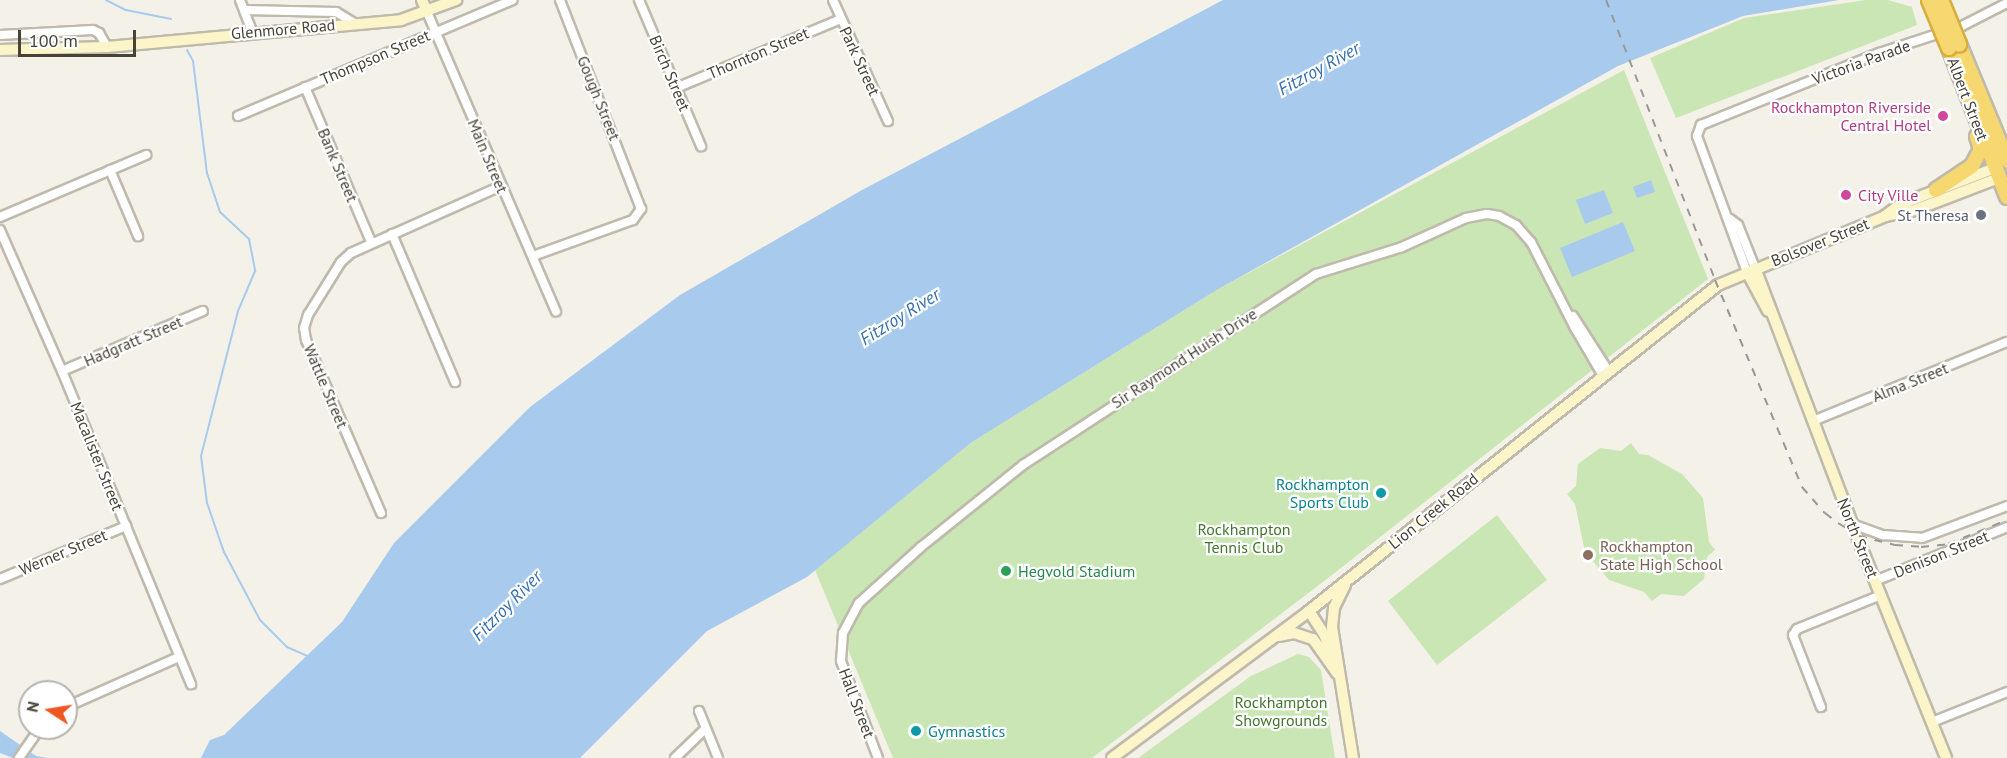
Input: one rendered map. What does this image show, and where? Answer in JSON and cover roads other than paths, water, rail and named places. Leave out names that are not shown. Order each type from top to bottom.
[{"type":"highway","name":"Albert Street","points":[[1929,0],[1954,46],[2003,168],[2007,197]]},
{"type":"highway","name":"Albert Street","points":[[1941,0],[1967,98],[2003,168]]},
{"type":"highway","points":[[1936,190],[1972,166],[1981,149],[1967,98]]},
{"type":"street","points":[[240,0],[252,32]]},
{"type":"street","name":"Main Street","points":[[422,0],[556,311]]},
{"type":"street","name":"Glenmore Road","points":[[0,50],[107,47],[401,20],[456,0]]},
{"type":"street","name":"Thompson Street","points":[[238,116],[512,0]]},
{"type":"street","name":"Gough Street","points":[[532,256],[633,220],[641,209],[560,0]]},
{"type":"street","name":"Birch Street","points":[[639,0],[701,146]]},
{"type":"street","name":"Park Street","points":[[833,0],[888,121]]},
{"type":"street","name":"Victoria Parade","points":[[1700,146],[1697,136],[1701,125],[1718,117],[1880,53],[1962,26],[2007,3]]},
{"type":"street","points":[[244,10],[336,12],[354,23]]},
{"type":"street","name":"Thornton Street","points":[[676,88],[841,18]]},
{"type":"street","points":[[0,35],[93,30],[99,33],[107,47]]},
{"type":"street","name":"Bank Street","points":[[305,87],[371,243]]},
{"type":"street","name":"North Street","points":[[1700,146],[1730,219],[1738,225],[1751,270],[1768,297],[1772,316],[1852,524],[1946,758]]},
{"type":"street","points":[[0,217],[147,155]]},
{"type":"street","name":"Bolsover Street","points":[[1885,216],[1901,204],[2003,168]]},
{"type":"street","name":"Bolsover Street","points":[[1751,270],[1885,216],[1915,210],[2003,168]]},
{"type":"street","points":[[110,170],[138,236]]},
{"type":"street","points":[[371,243],[501,186]]},
{"type":"street","name":"Sir Raymond Huish Drive","points":[[841,647],[847,623],[859,603],[921,547],[1018,468],[1196,350],[1317,274],[1402,247],[1466,218],[1487,214],[1504,218],[1523,232],[1559,299],[1606,374]]},
{"type":"street","name":"Macalister Street","points":[[0,230],[62,371],[191,684]]},
{"type":"street","points":[[392,234],[455,382]]},
{"type":"street","name":"Wattle Street","points":[[371,243],[351,253],[341,262],[308,315],[304,328],[313,357],[381,513]]},
{"type":"street","name":"Lion Creek Road","points":[[1112,758],[1309,611],[1718,285],[1751,270]]},
{"type":"street","name":"Hadgratt Street","points":[[62,371],[203,311]]},
{"type":"street","name":"Alma Street","points":[[1813,421],[2007,342]]},
{"type":"street","name":"Denison Street","points":[[1852,524],[1883,536],[1922,538],[2007,506]]},
{"type":"street","name":"Werner Street","points":[[0,579],[126,526]]},
{"type":"street","name":"Denison Street","points":[[1875,581],[2007,527]]},
{"type":"street","points":[[1348,579],[1337,600],[1332,620],[1353,758]]},
{"type":"street","points":[[1821,707],[1793,635],[1797,629],[1881,595]]},
{"type":"street","points":[[1309,611],[1324,636],[1340,678]]},
{"type":"street","points":[[1273,638],[1294,633],[1313,639],[1340,678]]},
{"type":"street","name":"Hall Street","points":[[841,647],[842,669],[878,758]]},
{"type":"street","points":[[78,702],[179,657]]},
{"type":"street","points":[[1932,722],[2007,692]]},
{"type":"street","points":[[699,711],[718,758]]},
{"type":"street","points":[[675,758],[705,729]]},
{"type":"street","points":[[19,758],[32,740]]},
{"type":"water","name":"Fitzroy River","points":[[1223,0],[1839,0],[1743,16],[1618,66],[1215,291],[972,442],[807,577],[707,631],[580,758],[201,758],[210,740],[224,735],[342,622],[394,543],[530,407],[680,295],[862,190]]},
{"type":"water","points":[[1651,180],[1655,192],[1637,198],[1633,187]]},
{"type":"water","points":[[1604,190],[1613,213],[1585,224],[1576,200]]},
{"type":"water","points":[[1623,222],[1635,251],[1572,277],[1560,248]]},
{"type":"water","points":[[0,731],[36,756],[47,758],[13,758],[0,753]]},
{"type":"waterway","points":[[106,0],[126,10],[171,19]]},
{"type":"waterway","points":[[187,50],[193,61],[207,173],[220,212],[249,239],[255,271],[238,311],[201,456],[207,503],[224,552],[260,620],[287,647],[307,656]]},
{"type":"railway","points":[[1606,0],[1715,280],[1802,487],[1825,513],[1838,523],[1859,536],[1895,545],[1921,547],[1948,544],[2007,520]]},
{"type":"place","name":"Rockhampton Riverside Central Hotel","points":[[1943,116]]},
{"type":"place","name":"City Ville","points":[[1846,195]]},
{"type":"place","name":"St Theresa","points":[[1981,215]]},
{"type":"place","name":"Rockhampton Sports Club","points":[[1381,493]]},
{"type":"place","name":"Rockhampton State High School","points":[[1588,555]]},
{"type":"place","name":"Hegvold Stadium","points":[[1006,571]]},
{"type":"place","name":"Gymnastics","points":[[916,731]]},
{"type":"park label","name":"Rockhampton Tennis Club","points":[[1244,538]]},
{"type":"park label","name":"Rockhampton Showgrounds","points":[[1281,711]]}]
